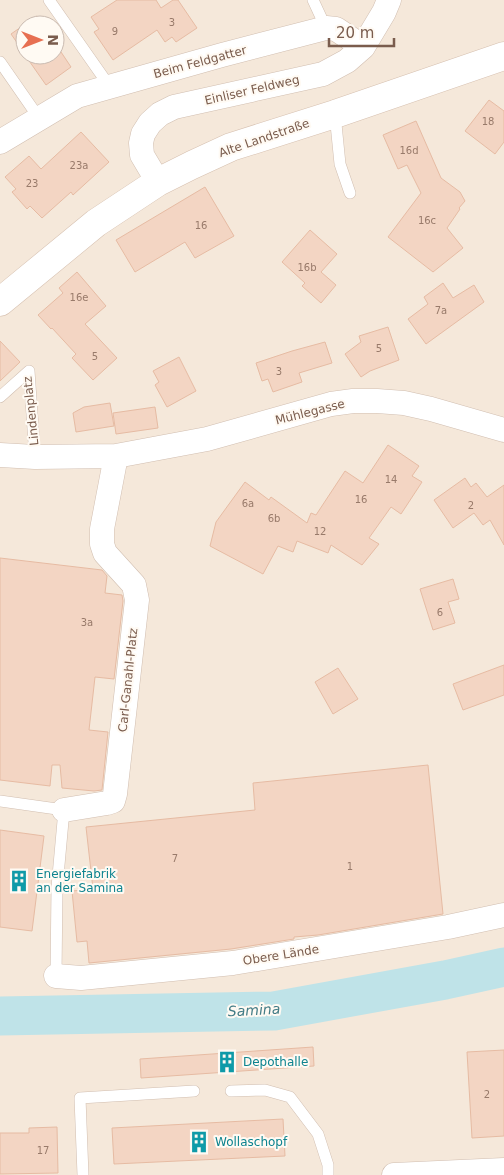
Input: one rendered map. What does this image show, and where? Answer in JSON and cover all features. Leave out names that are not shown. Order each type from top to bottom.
[{"type":"main road","name":"Alte Landstraße","points":[[0,302],[96,223],[158,182],[231,147],[335,114],[504,56]]},
{"type":"street","name":"Einliser Feldweg","points":[[158,182],[142,155],[141,143],[143,134],[150,123],[160,114],[174,107],[324,74],[348,61],[363,47],[389,0]]},
{"type":"street","name":"Beim Feldgatter","points":[[0,142],[77,96],[326,28]]},
{"type":"street","points":[[326,28],[336,30],[363,47]]},
{"type":"street","name":"Mühlegasse","points":[[116,456],[207,439],[331,404],[353,402],[404,403],[432,408],[504,430]]},
{"type":"street","name":"Lindenplatz","points":[[0,455],[35,458],[116,456]]},
{"type":"street","name":"Carl-Ganahl-Platz","points":[[64,810],[107,803],[113,801],[115,794],[137,600],[134,585],[105,553],[102,544],[102,529],[116,456]]},
{"type":"street","name":"Obere Lände","points":[[56,976],[81,978],[233,963],[448,927],[504,915]]},
{"type":"street","points":[[394,1175],[504,1170]]},
{"type":"lane","points":[[49,0],[110,87]]},
{"type":"lane","points":[[313,0],[326,28]]},
{"type":"lane","points":[[0,62],[39,118]]},
{"type":"lane","points":[[335,114],[340,164],[350,193]]},
{"type":"lane","name":"Lindenplatz","points":[[0,397],[29,371],[35,458]]},
{"type":"lane","name":"Carl-Ganahl-Platz","points":[[0,801],[64,810]]},
{"type":"lane","points":[[56,976],[57,887],[64,810]]},
{"type":"lane","points":[[230,1091],[265,1090],[290,1096],[318,1134],[328,1165],[328,1175]]},
{"type":"lane","points":[[83,1175],[80,1098],[194,1091]]},
{"type":"shaded area","points":[[0,0],[504,0],[504,1175],[0,1175]]},
{"type":"building","points":[[117,0],[156,0],[161,8],[173,0],[178,0],[197,28],[176,42],[172,37],[165,42],[157,30],[113,60],[94,32],[99,29],[91,17]]},
{"type":"building","points":[[15,31],[15,40],[11,34]]},
{"type":"building","points":[[65,58],[71,67],[46,85],[32,65],[65,65]]},
{"type":"building","points":[[489,100],[504,111],[504,142],[495,154],[465,131]]},
{"type":"building","points":[[416,121],[441,178],[460,192],[465,201],[447,228],[463,248],[433,272],[388,237],[421,193],[407,165],[398,169],[383,135]]},
{"type":"building","points":[[81,132],[109,162],[73,195],[71,192],[42,218],[30,206],[27,209],[12,192],[16,189],[5,177],[29,156],[41,169]]},
{"type":"building","points":[[205,187],[234,236],[195,258],[185,242],[135,272],[116,240]]},
{"type":"building","points":[[310,230],[337,254],[321,272],[336,285],[321,303],[302,286],[305,283],[282,262]]},
{"type":"building","points":[[77,272],[106,306],[85,324],[117,358],[93,380],[72,358],[76,354],[38,315],[63,293],[59,288]]},
{"type":"building","points":[[443,283],[453,298],[474,285],[484,302],[426,344],[408,319],[428,304],[424,297]]},
{"type":"building","points":[[388,327],[399,360],[370,371],[361,377],[345,354],[361,342],[359,336]]},
{"type":"building","points":[[0,341],[20,362],[0,381]]},
{"type":"building","points":[[325,342],[332,363],[299,373],[302,382],[273,392],[268,379],[262,381],[256,363]]},
{"type":"building","points":[[179,357],[196,391],[167,407],[155,385],[159,382],[153,371]]},
{"type":"building","points":[[110,403],[114,426],[76,432],[73,413],[84,407]]},
{"type":"building","points":[[155,407],[158,428],[116,434],[113,413]]},
{"type":"building","points":[[388,445],[419,466],[412,476],[422,482],[401,514],[391,507],[369,538],[379,544],[362,565],[331,545],[328,553],[297,541],[293,552],[278,546],[263,574],[210,546],[216,522],[245,482],[269,500],[271,497],[307,523],[311,513],[316,515],[345,471],[363,483]]},
{"type":"building","points":[[465,478],[471,487],[476,483],[487,497],[504,485],[504,545],[490,520],[483,525],[474,513],[453,528],[434,500]]},
{"type":"building","points":[[0,558],[102,570],[107,576],[105,593],[122,595],[123,601],[114,679],[95,677],[89,730],[108,732],[102,790],[62,788],[60,765],[52,765],[50,786],[0,780]]},
{"type":"building","points":[[453,579],[459,599],[448,602],[455,623],[433,630],[420,589]]},
{"type":"building","points":[[504,665],[504,695],[463,710],[453,684]]},
{"type":"building","points":[[338,668],[358,699],[333,714],[315,682]]},
{"type":"building","points":[[428,765],[443,914],[318,935],[294,937],[294,939],[231,949],[89,963],[87,941],[77,942],[72,891],[93,889],[86,827],[255,810],[253,783]]},
{"type":"building","name":"Energiefabrik an der Samina","points":[[0,830],[44,836],[32,931],[0,927]]},
{"type":"building","name":"Depothalle","points":[[313,1047],[314,1066],[141,1078],[140,1059]]},
{"type":"building","points":[[504,1050],[504,1136],[472,1138],[467,1052]]},
{"type":"building","name":"Wollaschopf","points":[[283,1119],[285,1156],[114,1164],[112,1128]]},
{"type":"building","points":[[57,1127],[58,1173],[0,1174],[0,1133],[29,1133],[29,1128]]},
{"type":"waterway","name":"Samina","points":[[0,1016],[274,1011],[445,980],[504,967]]},
{"type":"place","name":"Energiefabrik an der Samina","points":[[19,881]]},
{"type":"place","name":"Depothalle","points":[[227,1062]]},
{"type":"place","name":"Wollaschopf","points":[[199,1142]]}]
